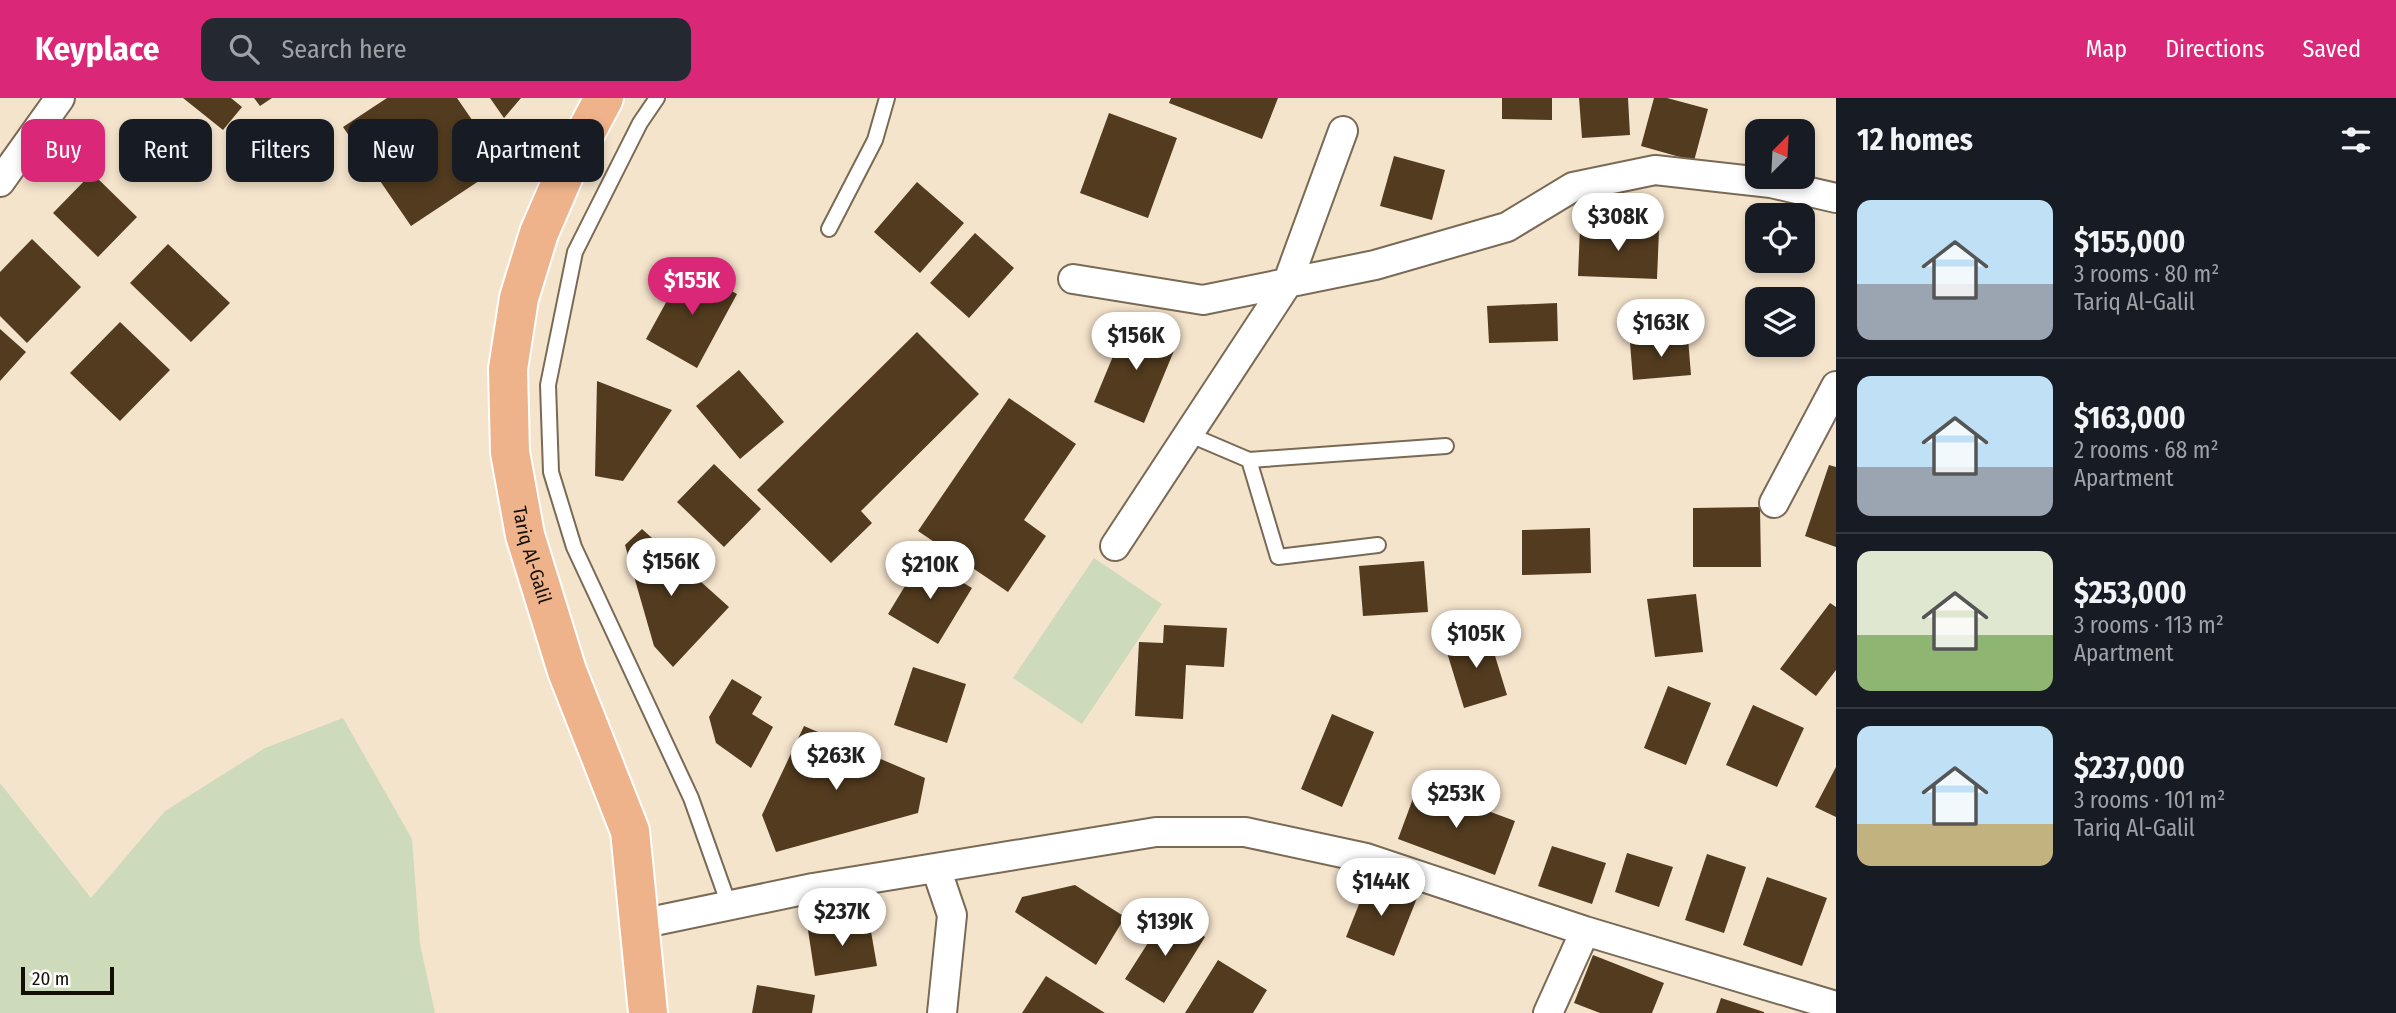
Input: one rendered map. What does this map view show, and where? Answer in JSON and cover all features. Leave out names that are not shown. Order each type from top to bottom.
[{"type":"main road","name":"Tariq Al-Galil","points":[[604,98],[568,166],[539,233],[519,298],[508,369],[510,452],[525,535],[567,671],[630,831],[648,1013]]},
{"type":"street","points":[[0,182],[61,98]]},
{"type":"street","points":[[1115,546],[1287,284],[1343,131]]},
{"type":"street","points":[[1073,279],[1203,300],[1375,265],[1507,226],[1573,187],[1655,170],[1771,183],[1836,198]]},
{"type":"street","points":[[1774,503],[1836,386]]},
{"type":"street","points":[[640,924],[813,888],[1156,832],[1245,832],[1366,858],[1585,931],[1836,1006]]},
{"type":"street","points":[[936,868],[952,915],[942,1013]]},
{"type":"street","points":[[1548,1013],[1585,931]]},
{"type":"lane","points":[[657,98],[640,123],[575,252],[548,385],[551,472],[574,547],[691,797],[729,905]]},
{"type":"lane","points":[[829,229],[875,140],[887,98]]},
{"type":"lane","points":[[1188,434],[1249,460],[1446,446]]},
{"type":"lane","points":[[1249,460],[1278,557],[1378,545]]},
{"type":"green space","points":[[1094,558],[1162,604],[1082,724],[1013,678]]},
{"type":"green space","points":[[343,718],[412,839],[420,944],[435,1013],[0,1013],[0,783],[91,898],[165,811],[265,748]]},
{"type":"building","points":[[183,98],[231,98],[242,107],[232,119],[226,119],[223,130]]},
{"type":"building","points":[[254,98],[272,98],[260,106]]},
{"type":"building","points":[[387,98],[457,98],[471,119],[452,119],[452,182],[477,182],[411,226],[381,182],[438,182],[438,119],[355,119]]},
{"type":"building","points":[[490,98],[521,98],[504,118]]},
{"type":"building","points":[[1171,98],[1278,98],[1262,139],[1169,103]]},
{"type":"building","points":[[1502,98],[1552,98],[1552,120],[1502,119]]},
{"type":"building","points":[[1579,98],[1628,98],[1630,135],[1582,138]]},
{"type":"building","points":[[1654,98],[1667,98],[1708,109],[1694,161],[1641,146]]},
{"type":"building","points":[[1109,113],[1177,138],[1148,218],[1080,193]]},
{"type":"building","points":[[1394,156],[1445,170],[1432,220],[1380,206]]},
{"type":"building","points":[[83,182],[101,182],[137,217],[98,257],[53,213]]},
{"type":"building","points":[[917,182],[964,223],[920,273],[874,232]]},
{"type":"building","points":[[1580,227],[1659,230],[1657,279],[1578,276]]},
{"type":"building","points":[[975,233],[1014,268],[969,318],[930,283]]},
{"type":"building","points":[[32,239],[81,287],[27,343],[0,316],[0,272]]},
{"type":"building","points":[[168,244],[230,303],[191,342],[130,283]]},
{"type":"building","points":[[686,266],[737,294],[697,368],[646,339]]},
{"type":"building","points":[[1557,303],[1558,341],[1489,343],[1487,306]]},
{"type":"building","points":[[1128,320],[1178,341],[1144,423],[1094,402]]},
{"type":"building","points":[[120,322],[170,370],[120,421],[70,373]]},
{"type":"building","points":[[0,329],[26,352],[0,381]]},
{"type":"building","points":[[917,332],[979,394],[861,511],[872,523],[831,563],[757,490]]},
{"type":"building","points":[[1688,338],[1691,375],[1633,380],[1630,343]]},
{"type":"building","points":[[739,370],[784,422],[740,459],[696,406]]},
{"type":"building","points":[[597,381],[672,410],[623,481],[595,476]]},
{"type":"building","points":[[1009,398],[1076,444],[1024,520],[1046,536],[1008,592],[918,531]]},
{"type":"building","points":[[714,464],[761,509],[724,547],[677,502]]},
{"type":"building","points":[[1829,465],[1836,467],[1836,547],[1805,536]]},
{"type":"building","points":[[1760,507],[1761,567],[1693,567],[1693,508]]},
{"type":"building","points":[[1590,528],[1591,573],[1522,575],[1522,530]]},
{"type":"building","points":[[642,529],[729,607],[673,667],[654,646],[625,545]]},
{"type":"building","points":[[922,558],[972,588],[938,644],[888,614]]},
{"type":"building","points":[[1424,561],[1428,612],[1363,616],[1359,566]]},
{"type":"building","points":[[1696,594],[1703,652],[1655,657],[1647,599]]},
{"type":"building","points":[[1830,603],[1836,607],[1836,670],[1816,696],[1780,669]]},
{"type":"building","points":[[1164,625],[1227,628],[1224,667],[1186,665],[1183,719],[1135,716],[1139,642],[1163,643]]},
{"type":"building","points":[[1488,633],[1507,695],[1464,708],[1445,646]]},
{"type":"building","points":[[913,667],[966,684],[947,743],[894,725]]},
{"type":"building","points":[[732,679],[762,697],[752,714],[773,727],[751,768],[716,743],[709,717]]},
{"type":"building","points":[[1668,686],[1711,703],[1686,765],[1644,748]]},
{"type":"building","points":[[1753,705],[1804,728],[1777,787],[1726,765]]},
{"type":"building","points":[[1332,714],[1374,732],[1342,807],[1301,789]]},
{"type":"building","points":[[804,726],[925,778],[918,813],[776,852],[762,815]]},
{"type":"building","points":[[1836,767],[1836,817],[1815,807]]},
{"type":"building","points":[[1418,785],[1515,821],[1495,875],[1398,839]]},
{"type":"building","points":[[1552,846],[1606,863],[1592,904],[1538,886]]},
{"type":"building","points":[[1627,853],[1673,867],[1659,907],[1615,892]]},
{"type":"building","points":[[1707,854],[1746,867],[1724,933],[1685,920]]},
{"type":"building","points":[[1767,877],[1827,898],[1802,966],[1743,945]]},
{"type":"building","points":[[1369,879],[1417,898],[1394,956],[1346,937]]},
{"type":"building","points":[[1075,885],[1125,917],[1096,965],[1015,912],[1022,897]]},
{"type":"building","points":[[1167,913],[1205,937],[1164,1003],[1125,979]]},
{"type":"building","points":[[869,920],[877,966],[815,976],[808,930]]},
{"type":"building","points":[[1593,955],[1664,983],[1652,1013],[1600,1013],[1574,1003]]},
{"type":"building","points":[[1218,960],[1267,990],[1253,1013],[1185,1013]]},
{"type":"building","points":[[1046,976],[1105,1013],[1022,1013]]},
{"type":"building","points":[[757,985],[815,995],[812,1013],[752,1013]]},
{"type":"building","points":[[1721,998],[1764,1012],[1764,1013],[1716,1013]]}]
